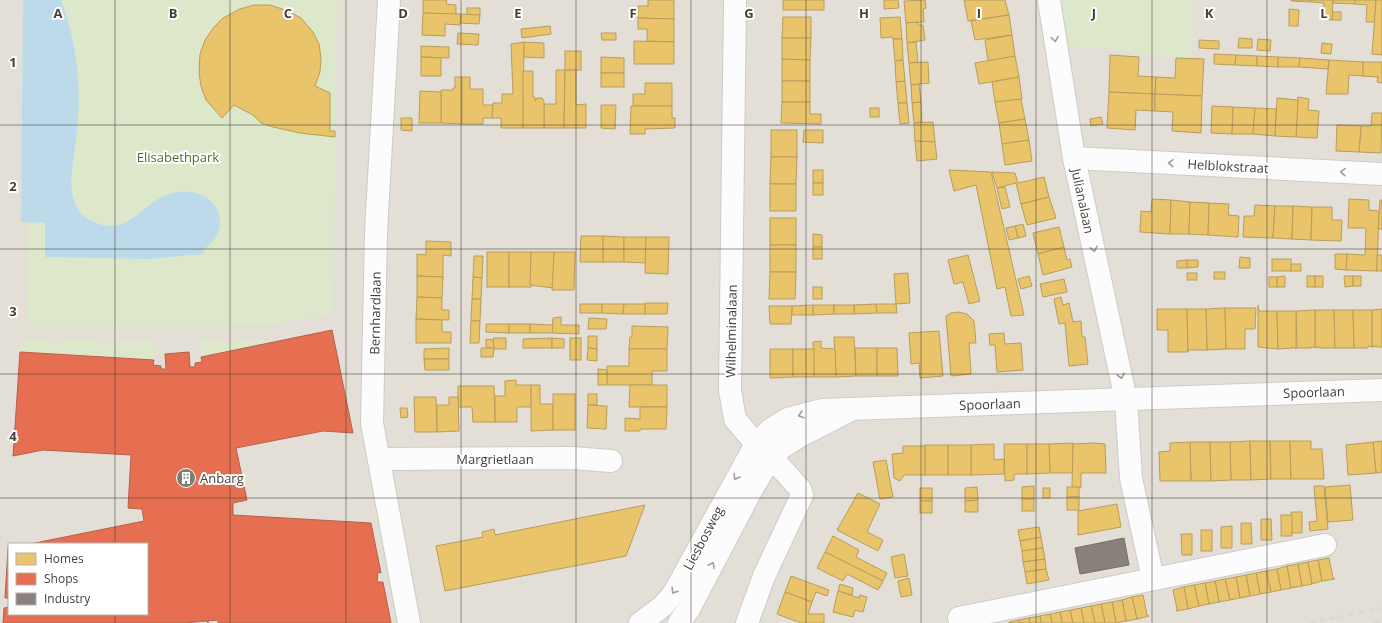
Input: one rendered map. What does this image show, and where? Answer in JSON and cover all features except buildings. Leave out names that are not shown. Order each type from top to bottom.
[{"type":"street","name":"Bernhardlaan","points":[[389,0],[377,224],[372,423],[409,623]]},
{"type":"street","name":"Wilhelminalaan","points":[[735,0],[730,390],[735,419],[800,489],[802,495],[764,576],[747,623]]},
{"type":"street","name":"Julianalaan","points":[[1049,0],[1074,158],[1126,400]]},
{"type":"street","name":"Helblokstraat","points":[[1074,158],[1382,174]]},
{"type":"street","name":"Spoorlaan","points":[[764,450],[781,448],[800,436],[853,409],[1382,390]]},
{"type":"street","points":[[1126,400],[1131,478],[1152,579]]},
{"type":"street","name":"Liesbosweg","points":[[640,623],[663,606],[674,593],[764,450]]},
{"type":"street","name":"Liesbosweg","points":[[679,623],[689,609],[752,489],[764,450]]},
{"type":"street","name":"Margrietlaan","points":[[379,459],[572,458],[611,461]]},
{"type":"street","points":[[959,618],[1325,545]]},
{"type":"shaded area","points":[[0,0],[1382,0],[1382,623],[0,623]]},
{"type":"green space","name":"Elisabethpark","points":[[23,0],[337,0],[333,314],[271,325],[28,326],[29,223],[21,222]]},
{"type":"green space","points":[[1057,0],[1194,0],[1191,59],[1065,45]]},
{"type":"green space","points":[[50,340],[50,345],[62,344],[62,340],[99,340],[99,344],[114,344],[114,341],[154,341],[154,360],[20,352],[21,341]]},
{"type":"green space","points":[[199,340],[224,341],[224,344],[237,344],[238,340],[278,341],[202,357]]},
{"type":"water","points":[[23,0],[61,0],[70,29],[76,58],[79,88],[79,103],[71,183],[72,193],[78,209],[92,221],[105,226],[112,226],[124,223],[156,200],[170,194],[189,192],[198,194],[206,197],[212,203],[220,218],[216,237],[203,250],[205,254],[150,259],[45,257],[45,223],[21,222]]},
{"type":"railway","points":[[1310,623],[1382,608]]},
{"type":"railway","points":[[1374,623],[1382,621]]},
{"type":"place","name":"Anbarg","points":[[186,478]]}]
